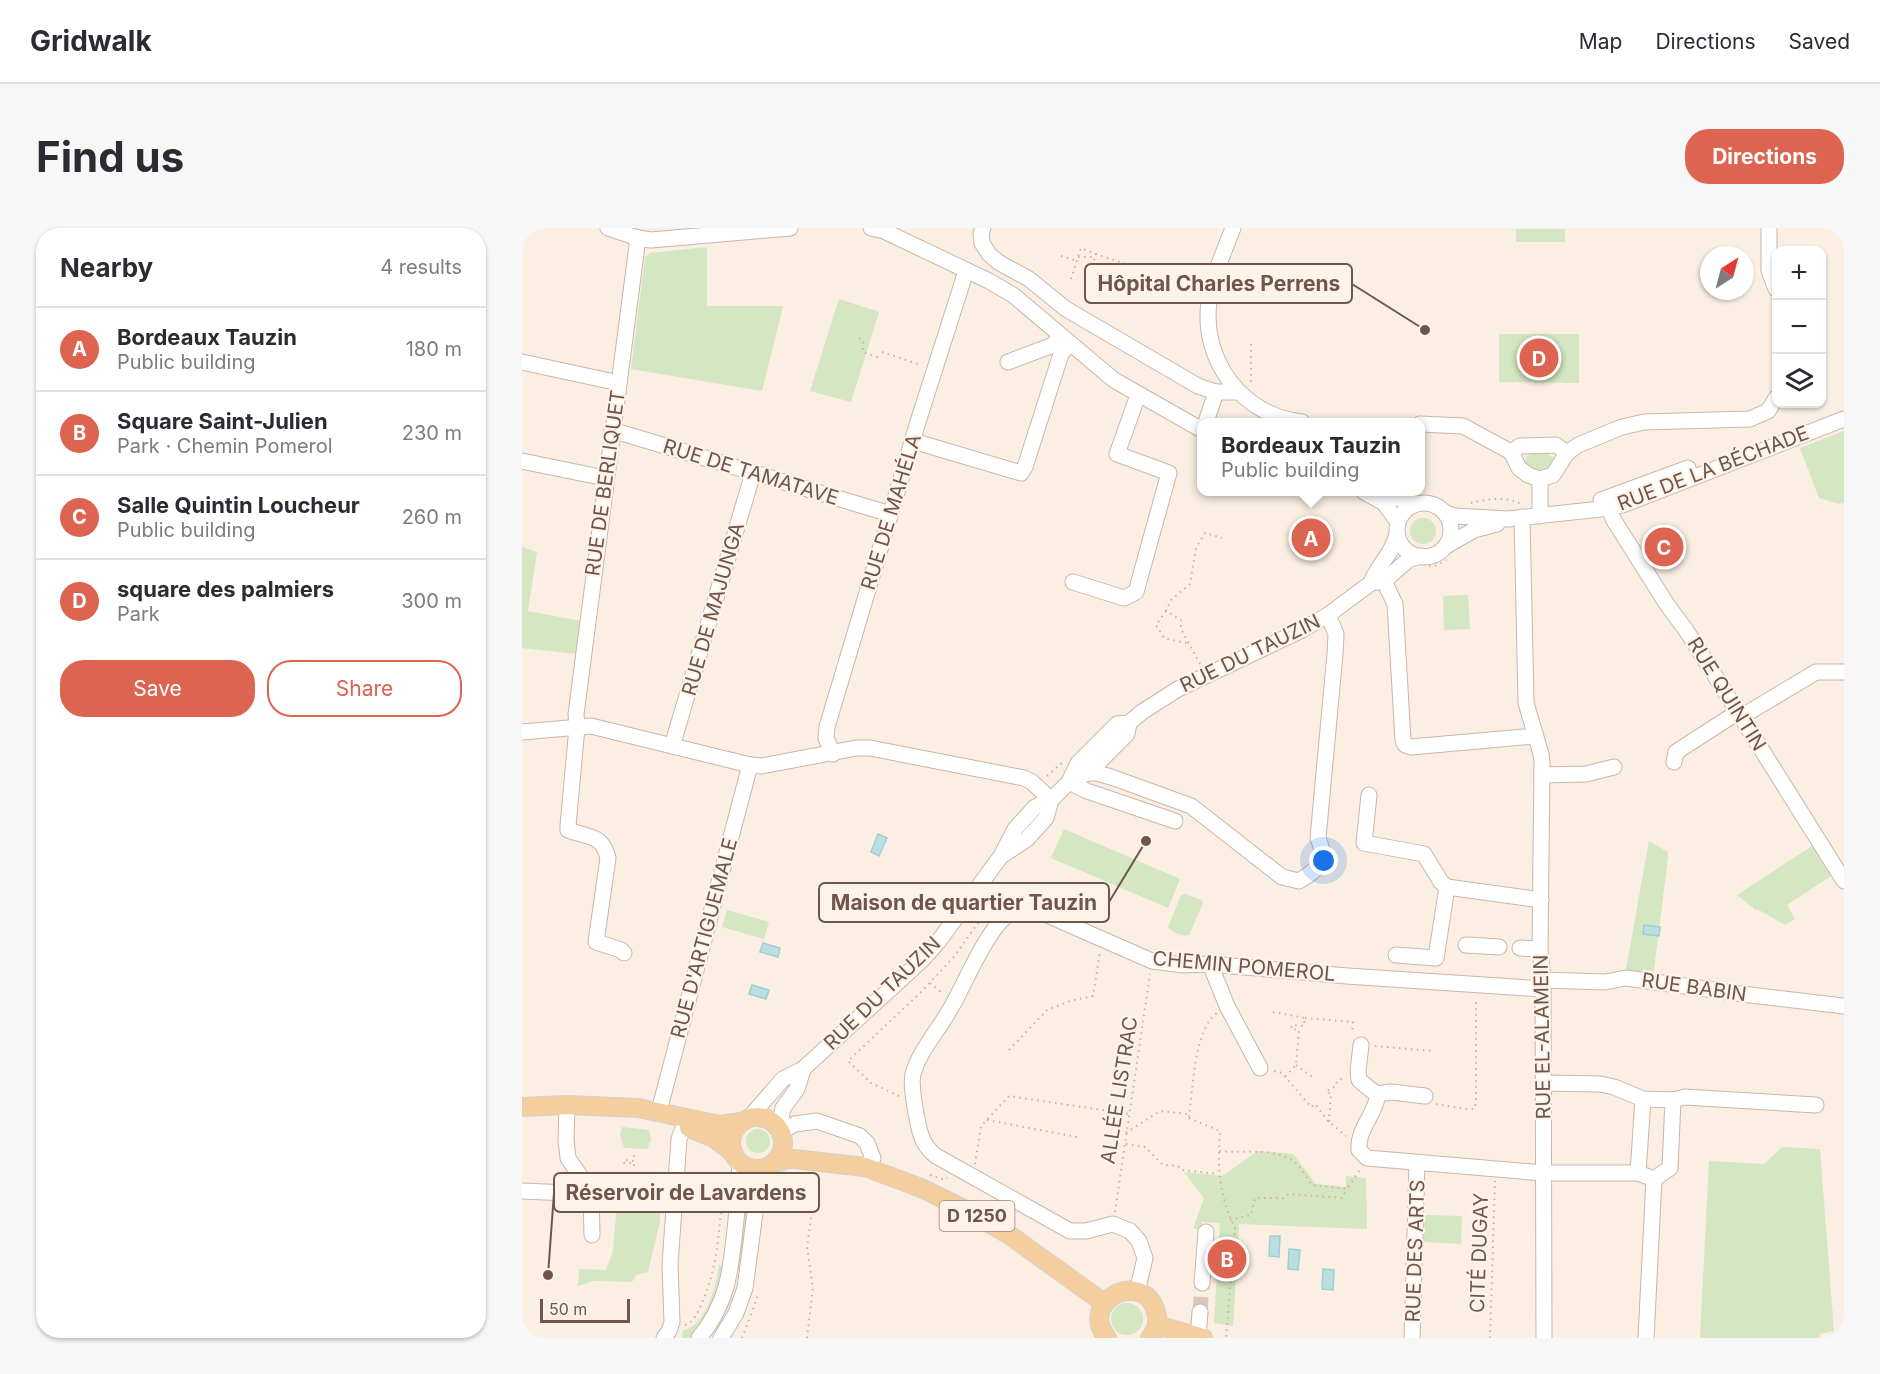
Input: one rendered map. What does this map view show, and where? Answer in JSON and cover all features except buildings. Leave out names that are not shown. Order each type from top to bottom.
[{"type":"main road","points":[[522,1107],[567,1105],[638,1108],[720,1125],[756,1117],[769,1120],[780,1132],[781,1152],[768,1164],[748,1167],[714,1138],[684,1126],[603,1107]]},
{"type":"main road","points":[[736,1156],[731,1145],[732,1136],[736,1128],[746,1120]]},
{"type":"main road","name":"D 1250","points":[[780,1132],[790,1144],[821,1153],[834,1163]]},
{"type":"main road","name":"D 1250","points":[[768,1164],[794,1159],[865,1167],[921,1188],[1008,1234],[1104,1303]]},
{"type":"main road","points":[[1107,1338],[1099,1320],[1104,1303],[1118,1292],[1137,1292],[1151,1301],[1155,1308],[1153,1332],[1201,1337]]},
{"type":"street","points":[[608,228],[638,238],[666,239],[709,232],[790,228]]},
{"type":"street","points":[[872,228],[884,231],[1013,295],[1114,380],[1197,428]]},
{"type":"street","points":[[1233,228],[1208,304],[1208,327],[1212,347],[1221,370],[1245,389],[1249,402],[1279,418]]},
{"type":"street","points":[[1769,228],[1769,271],[1772,279]]},
{"type":"street","points":[[982,231],[982,243],[989,254],[998,262],[1029,279],[1066,309],[1198,386],[1216,392],[1245,389]]},
{"type":"street","name":"RUE DE BERLIQUET","points":[[624,953],[596,942],[608,858],[606,848],[599,840],[568,830],[577,727],[576,714],[638,238]]},
{"type":"street","name":"RUE DE MAHÉLA","points":[[833,754],[825,738],[827,727],[966,271]]},
{"type":"street","points":[[1008,362],[1065,339]]},
{"type":"street","points":[[913,441],[1021,473],[1065,339]]},
{"type":"street","points":[[522,362],[619,383]]},
{"type":"street","points":[[1208,418],[1216,392]]},
{"type":"street","points":[[1072,582],[1124,598],[1136,592],[1169,473],[1117,454],[1138,395]]},
{"type":"street","points":[[1425,424],[1463,426],[1511,452],[1519,468],[1528,475],[1540,479],[1553,475],[1568,453],[1578,445],[1632,423],[1750,419],[1768,411],[1772,404]]},
{"type":"street","points":[[1469,509],[1527,513],[1611,498],[1844,408]]},
{"type":"street","name":"RUE DE LA BÉCHADE","points":[[1446,508],[1455,516],[1469,509],[1484,518],[1610,508],[1844,418]]},
{"type":"street","name":"RUE DE TAMATAVE","points":[[612,430],[891,514]]},
{"type":"street","points":[[1511,452],[1520,446],[1556,446],[1568,453]]},
{"type":"street","points":[[522,461],[605,478]]},
{"type":"street","name":"RUE DE MAJUNGA","points":[[672,746],[753,473]]},
{"type":"street","name":"RUE EL-ALAMEIN","points":[[1540,479],[1527,513],[1526,703],[1541,754],[1542,775],[1540,949],[1543,984],[1544,1338]]},
{"type":"street","points":[[1371,496],[1384,503],[1398,528],[1401,546],[1410,553],[1429,556],[1445,547],[1452,530],[1446,508],[1419,500],[1407,502],[1393,496]]},
{"type":"street","points":[[1398,528],[1409,507],[1419,500]]},
{"type":"street","name":"RUE QUINTIN","points":[[1610,508],[1613,519],[1740,714],[1844,881]]},
{"type":"street","name":"RUE DE LA BÉCHADE","points":[[1445,547],[1460,536],[1474,530],[1527,513]]},
{"type":"street","name":"RUE DU TAUZIN","points":[[1377,582],[1374,573],[1394,548],[1398,528]]},
{"type":"street","name":"RUE DU TAUZIN","points":[[1069,782],[1078,763],[1118,724],[1129,723],[1164,697],[1302,630],[1328,615],[1408,560],[1421,556]]},
{"type":"street","points":[[1377,582],[1395,604],[1405,745],[1411,747],[1535,736]]},
{"type":"street","points":[[1088,773],[1114,778],[1191,806],[1282,877],[1299,881],[1312,873],[1321,862],[1323,848],[1318,838],[1336,634],[1328,615]]},
{"type":"street","points":[[1674,762],[1676,752],[1816,672],[1844,672]]},
{"type":"street","name":"RUE DU TAUZIN","points":[[746,1120],[783,1079],[803,1069],[922,960],[938,942],[1001,856],[1027,839],[1046,818],[1051,800],[1069,782],[1088,773],[1127,734],[1129,723]]},
{"type":"street","points":[[522,732],[591,726],[762,766],[856,748],[870,748],[1013,776],[1032,782],[1051,800]]},
{"type":"street","name":"RUE D'ARTIGUEMALE","points":[[659,1111],[750,765]]},
{"type":"street","points":[[1542,775],[1586,774],[1614,767]]},
{"type":"street","points":[[1069,782],[1087,791],[1174,822]]},
{"type":"street","points":[[1369,795],[1364,843],[1424,854],[1441,882],[1447,887],[1541,900]]},
{"type":"street","points":[[1396,955],[1436,958],[1447,887]]},
{"type":"street","points":[[1020,910],[1006,916],[996,927],[916,1065],[912,1083],[918,1126],[928,1150],[936,1156],[1070,1231],[1086,1231],[1113,1224],[1130,1232],[1139,1241],[1145,1258],[1137,1292]]},
{"type":"street","name":"CHEMIN POMEROL","points":[[1020,910],[1038,910],[1152,961],[1475,986],[1543,984]]},
{"type":"street","points":[[1466,945],[1499,947]]},
{"type":"street","points":[[1520,948],[1540,949]]},
{"type":"street","points":[[1210,964],[1227,1006],[1260,1068]]},
{"type":"street","name":"RUE BABIN","points":[[1543,984],[1626,978],[1844,1006]]},
{"type":"street","points":[[1356,1045],[1359,1080],[1371,1090],[1378,1094],[1391,1092],[1425,1096]]},
{"type":"street","name":"RUE DU TAUZIN","points":[[780,1132],[783,1108],[797,1089],[803,1069]]},
{"type":"street","points":[[1544,1083],[1600,1084],[1643,1099],[1673,1100],[1685,1097],[1816,1105]]},
{"type":"street","points":[[1378,1094],[1358,1144],[1359,1150],[1367,1158],[1543,1173],[1638,1173],[1654,1179]]},
{"type":"street","points":[[1638,1173],[1643,1099]]},
{"type":"street","points":[[1654,1179],[1670,1168],[1673,1100]]},
{"type":"street","points":[[567,1105],[568,1158],[591,1192],[591,1235]]},
{"type":"street","points":[[780,1132],[795,1124],[817,1121],[860,1136],[867,1143],[873,1158],[865,1167]]},
{"type":"street","points":[[668,1332],[670,1264],[679,1139],[684,1126]]},
{"type":"street","points":[[699,1338],[717,1314],[729,1283],[741,1184],[736,1156]]},
{"type":"street","name":"RUE DES ARTS","points":[[1412,1338],[1417,1163]]},
{"type":"street","points":[[721,1338],[736,1314],[745,1288],[768,1164]]},
{"type":"street","points":[[1646,1338],[1654,1179]]},
{"type":"street","points":[[522,1191],[569,1193],[591,1205]]},
{"type":"street","points":[[1202,1283],[1206,1232]]},
{"type":"street","points":[[1200,1312],[1201,1337]]},
{"type":"path","points":[[1071,279],[1081,248],[1126,264]]},
{"type":"path","points":[[1078,256],[1096,254]]},
{"type":"path","points":[[1086,283],[1096,254]]},
{"type":"path","points":[[1061,256],[1077,261]]},
{"type":"path","points":[[859,339],[863,341],[863,352],[880,358]]},
{"type":"path","points":[[1245,389],[1251,344]]},
{"type":"path","points":[[882,352],[918,364],[919,360]]},
{"type":"path","points":[[1469,509],[1481,500],[1505,499],[1518,501],[1527,513]]},
{"type":"path","points":[[1419,500],[1446,508]]},
{"type":"path","points":[[1190,644],[1164,638],[1156,625],[1171,600],[1190,584],[1196,548],[1205,533],[1222,538]]},
{"type":"path","points":[[1166,611],[1181,620],[1181,629],[1206,675]]},
{"type":"path","points":[[898,1096],[871,1083],[848,1061],[953,958],[1002,889],[1017,899],[1020,910]]},
{"type":"path","points":[[1009,1050],[1047,1010],[1070,1001],[1093,996],[1102,938]]},
{"type":"path","name":"ALLÉE LISTRAC","points":[[1113,1224],[1152,961]]},
{"type":"path","points":[[930,983],[940,992]]},
{"type":"path","points":[[1425,1096],[1431,1103],[1474,1109],[1476,1103],[1475,986]]},
{"type":"path","points":[[1190,1117],[1203,1028],[1212,1016],[1227,1006]]},
{"type":"path","points":[[1273,1012],[1305,1018],[1353,1022],[1356,1045],[1431,1051]]},
{"type":"path","points":[[1285,1077],[1296,1065],[1299,1030],[1292,1029],[1292,1025],[1304,1026],[1305,1018]]},
{"type":"path","points":[[1296,1065],[1315,1079]]},
{"type":"path","points":[[1260,1068],[1281,1073],[1311,1107],[1315,1104],[1329,1122],[1358,1144]]},
{"type":"path","points":[[1329,1122],[1331,1093],[1327,1091],[1336,1086],[1337,1081],[1347,1076]]},
{"type":"path","points":[[973,1176],[981,1126],[1009,1096],[1129,1114]]},
{"type":"path","points":[[1126,1134],[1160,1111],[1190,1117],[1221,1131],[1218,1174],[1230,1220],[1235,1228],[1226,1338]]},
{"type":"path","points":[[987,1120],[1077,1137]]},
{"type":"path","points":[[1125,1143],[1145,1147],[1163,1165],[1178,1166],[1182,1170],[1218,1174]]},
{"type":"path","points":[[1219,1151],[1234,1153],[1262,1150],[1292,1159],[1312,1185],[1347,1188]]},
{"type":"path","points":[[634,1154],[634,1161],[624,1160],[624,1163],[634,1166]]},
{"type":"path","points":[[1230,1220],[1251,1215],[1255,1198],[1283,1198],[1290,1194],[1342,1198],[1367,1158]]},
{"type":"path","points":[[924,1173],[945,1180],[954,1165]]},
{"type":"path","name":"CITÉ DUGAY","points":[[1490,1338],[1496,1169]]},
{"type":"path","points":[[768,1188],[790,1172]]},
{"type":"path","points":[[668,1332],[689,1324],[696,1316],[710,1284],[715,1265],[722,1197],[726,1188]]},
{"type":"path","points":[[807,1338],[813,1288],[807,1247],[813,1203]]},
{"type":"green space","points":[[1516,229],[1565,229],[1565,242],[1516,242]]},
{"type":"green space","points":[[707,247],[707,306],[783,306],[762,391],[631,369],[645,257],[650,253]]},
{"type":"green space","points":[[839,299],[879,312],[851,402],[810,391]]},
{"type":"green space","points":[[1499,334],[1579,334],[1579,383],[1499,382]]},
{"type":"green space","points":[[1844,431],[1844,503],[1839,504],[1819,498],[1800,448]]},
{"type":"green space","points":[[1533,452],[1545,452],[1554,458],[1555,464],[1551,471],[1537,472],[1525,465],[1526,457]]},
{"type":"green space","points":[[1423,518],[1432,522],[1436,531],[1432,540],[1423,544],[1414,540],[1410,531],[1414,522]]},
{"type":"green space","points":[[522,547],[537,552],[528,611],[581,621],[577,654],[522,648]]},
{"type":"green space","points":[[1468,595],[1470,629],[1444,630],[1443,596]]},
{"type":"green space","points":[[1064,829],[1180,879],[1168,908],[1051,858]]},
{"type":"green space","points":[[1649,841],[1668,852],[1653,978],[1625,975]]},
{"type":"green space","points":[[1812,846],[1831,876],[1787,905],[1795,919],[1785,925],[1756,910],[1737,895]]},
{"type":"green space","points":[[1185,894],[1203,903],[1189,935],[1177,934],[1168,927],[1181,895]]},
{"type":"green space","points":[[727,910],[769,922],[764,939],[722,927]]},
{"type":"green space","points":[[622,1127],[649,1130],[651,1140],[647,1149],[624,1148],[620,1134]]},
{"type":"green space","points":[[758,1129],[767,1132],[770,1141],[767,1150],[758,1153],[749,1150],[746,1141],[749,1132]]},
{"type":"green space","points":[[1782,1147],[1820,1149],[1834,1331],[1820,1334],[1820,1337],[1815,1338],[1700,1338],[1709,1161],[1764,1164]]},
{"type":"green space","points":[[1258,1151],[1293,1154],[1316,1184],[1346,1187],[1346,1176],[1366,1178],[1367,1229],[1239,1224],[1233,1326],[1214,1323],[1220,1223],[1202,1222],[1201,1231],[1193,1228],[1204,1198],[1184,1172],[1222,1176]]},
{"type":"green space","points":[[777,1168],[789,1168],[769,1184],[765,1184],[765,1178]]},
{"type":"green space","points":[[618,1194],[661,1197],[660,1221],[648,1272],[636,1275],[632,1282],[594,1281],[578,1286],[579,1269],[606,1270],[613,1251]]},
{"type":"green space","points":[[745,1194],[749,1195],[741,1269],[737,1269]]},
{"type":"green space","points":[[1424,1215],[1462,1216],[1461,1244],[1423,1242]]},
{"type":"green space","points":[[719,1265],[724,1266],[722,1275],[717,1295],[708,1314],[690,1338],[682,1338],[683,1330],[691,1327],[704,1313],[713,1293]]},
{"type":"green space","points":[[1127,1303],[1138,1308],[1143,1319],[1138,1330],[1127,1335],[1116,1330],[1111,1319],[1116,1308]]},
{"type":"water","points":[[878,834],[887,838],[879,856],[871,852]]},
{"type":"water","points":[[1644,925],[1660,927],[1659,936],[1643,934]]},
{"type":"water","points":[[763,943],[780,948],[778,957],[760,952]]},
{"type":"water","points":[[752,985],[769,990],[766,999],[749,994]]},
{"type":"water","points":[[1270,1236],[1280,1236],[1279,1257],[1269,1256]]},
{"type":"water","points":[[1289,1249],[1300,1250],[1298,1270],[1288,1269]]},
{"type":"water","points":[[1323,1269],[1334,1270],[1333,1290],[1322,1289]]},
{"type":"tunnel","points":[[1200,1312],[1202,1283]]},
{"type":"place","name":"Hôpital Charles Perrens","points":[[1425,330]]},
{"type":"place","name":"square des palmiers","points":[[1539,358]]},
{"type":"place","name":"Bordeaux Tauzin","points":[[1311,538]]},
{"type":"place","name":"Salle Quintin Loucheur","points":[[1664,547]]},
{"type":"place","name":"Maison de quartier Tauzin","points":[[1146,841]]},
{"type":"place","name":"Square Saint-Julien","points":[[1227,1259]]},
{"type":"place","name":"Réservoir de Lavardens","points":[[548,1275]]}]
